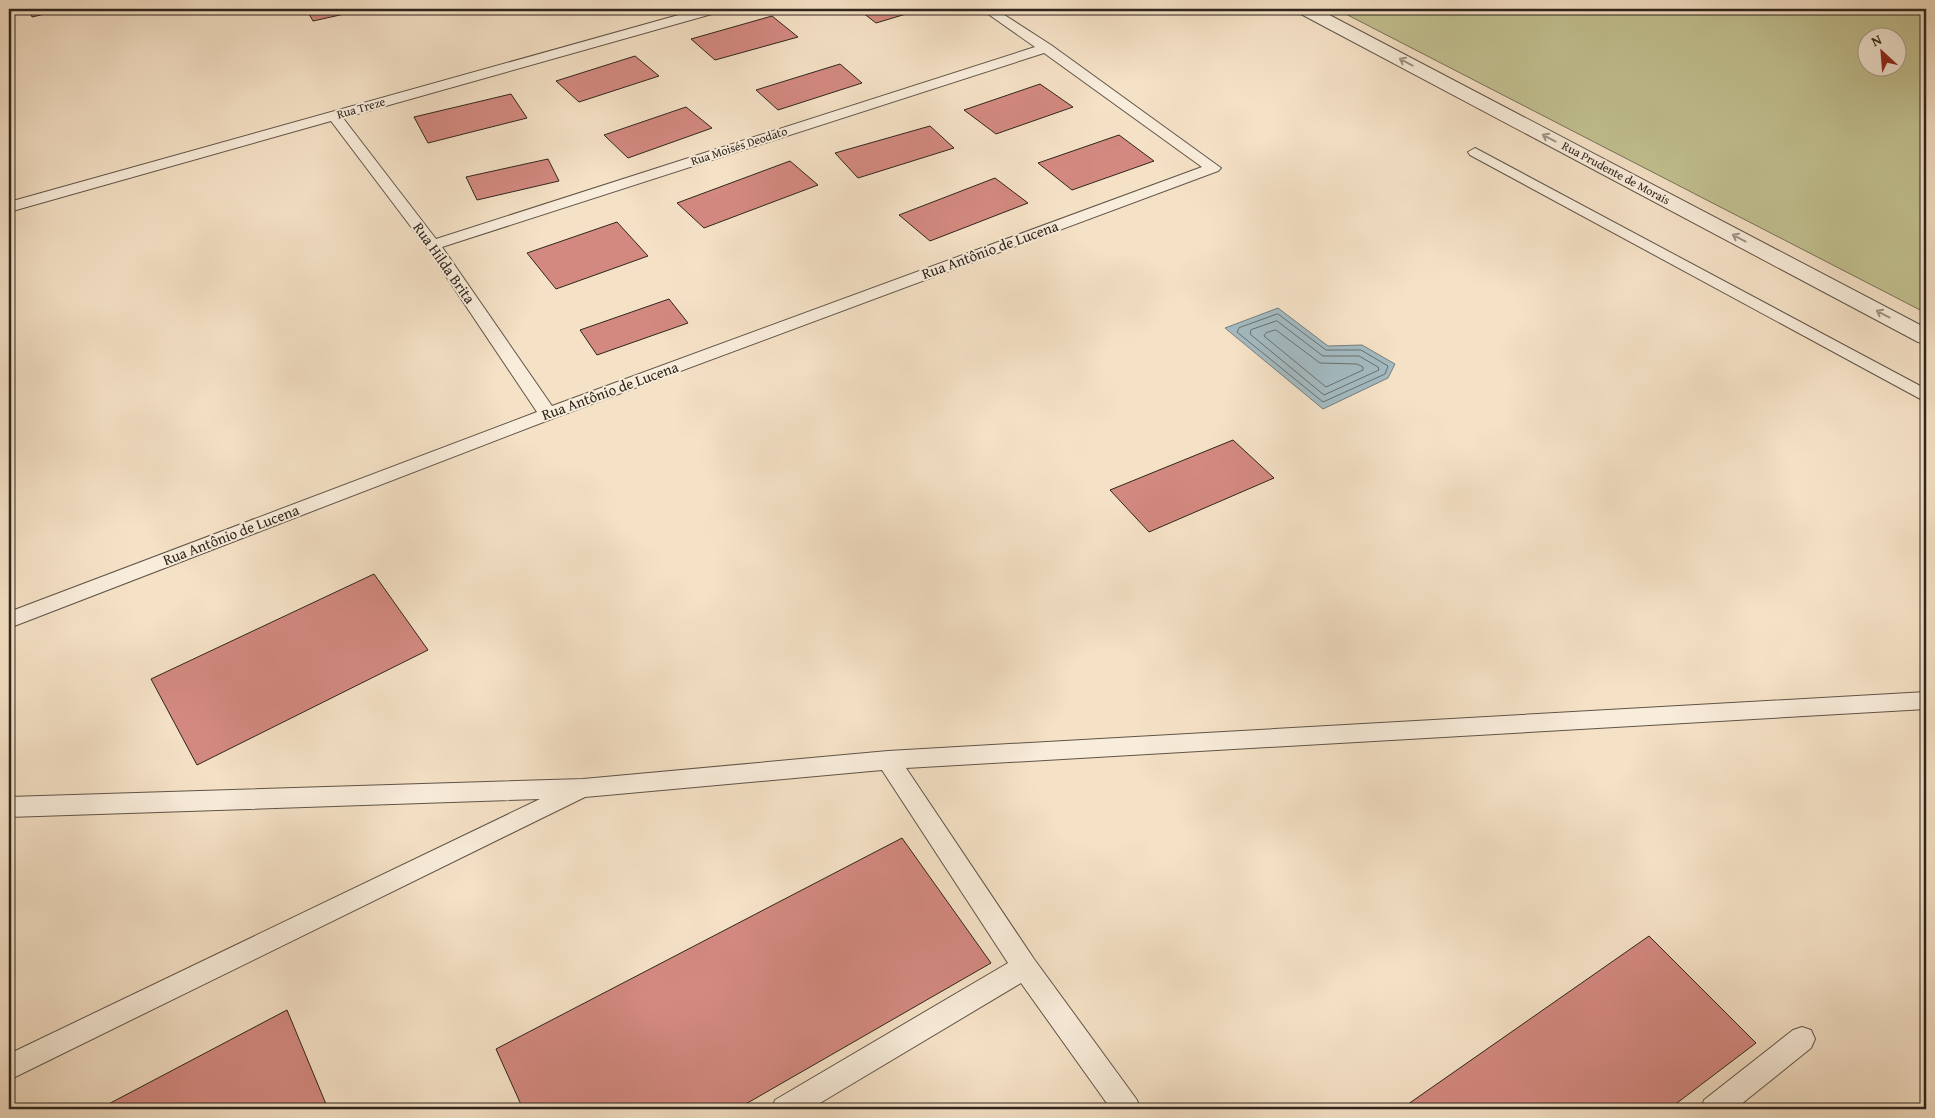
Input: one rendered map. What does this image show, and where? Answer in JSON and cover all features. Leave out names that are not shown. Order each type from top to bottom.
[{"type":"street","name":"Rua Prudente de Morais","points":[[1305,9],[1926,337]]},
{"type":"lane","name":"Rua Treze","points":[[9,207],[714,9]]},
{"type":"lane","points":[[987,9],[1046,48]]},
{"type":"lane","name":"Rua Antônio de Lucena","points":[[9,620],[548,414],[1213,168],[1046,48]]},
{"type":"lane","name":"Rua Moisés Deodato","points":[[433,245],[1046,48]]},
{"type":"lane","name":"Rua Hilda Brita","points":[[334,116],[433,245],[548,414]]},
{"type":"lane","points":[[1475,152],[1926,396]]},
{"type":"lane","points":[[9,806],[583,788],[888,760],[1926,700]]},
{"type":"lane","points":[[888,760],[1025,967],[1127,1109]]},
{"type":"lane","points":[[9,1067],[583,788]]},
{"type":"lane","points":[[785,1109],[1025,967]]},
{"type":"lane","points":[[1714,1109],[1802,1039]]},
{"type":"shaded area","points":[[1336,9],[1926,9],[1926,313]]},
{"type":"water","points":[[1278,308],[1328,346],[1362,345],[1395,364],[1388,378],[1323,409],[1225,328]]},
{"type":"building","points":[[29,9],[66,9],[32,17]]},
{"type":"building","points":[[306,9],[367,9],[313,21]]},
{"type":"building","points":[[858,9],[913,9],[916,11],[876,23]]},
{"type":"building","points":[[772,16],[798,37],[715,60],[691,39]]},
{"type":"building","points":[[635,56],[659,76],[579,102],[556,81]]},
{"type":"building","points":[[840,64],[862,83],[778,110],[756,90]]},
{"type":"building","points":[[1040,84],[1073,107],[996,134],[964,110]]},
{"type":"building","points":[[511,94],[527,118],[428,143],[414,117]]},
{"type":"building","points":[[686,107],[712,128],[628,158],[604,135]]},
{"type":"building","points":[[930,126],[954,148],[858,178],[835,153]]},
{"type":"building","points":[[1119,135],[1154,161],[1072,190],[1038,163]]},
{"type":"building","points":[[548,159],[559,181],[477,200],[466,177]]},
{"type":"building","points":[[790,161],[818,185],[704,228],[677,203]]},
{"type":"building","points":[[995,178],[1028,203],[930,241],[899,215]]},
{"type":"building","points":[[617,222],[648,256],[556,289],[527,253]]},
{"type":"building","points":[[669,299],[688,323],[597,355],[580,330]]},
{"type":"building","points":[[1233,440],[1274,478],[1149,532],[1110,490]]},
{"type":"building","points":[[374,574],[428,650],[197,765],[151,679]]},
{"type":"building","points":[[902,838],[991,963],[737,1109],[523,1109],[496,1049]]},
{"type":"building","points":[[1649,936],[1756,1043],[1669,1109],[1401,1109]]},
{"type":"building","points":[[287,1010],[328,1109],[99,1109]]}]
